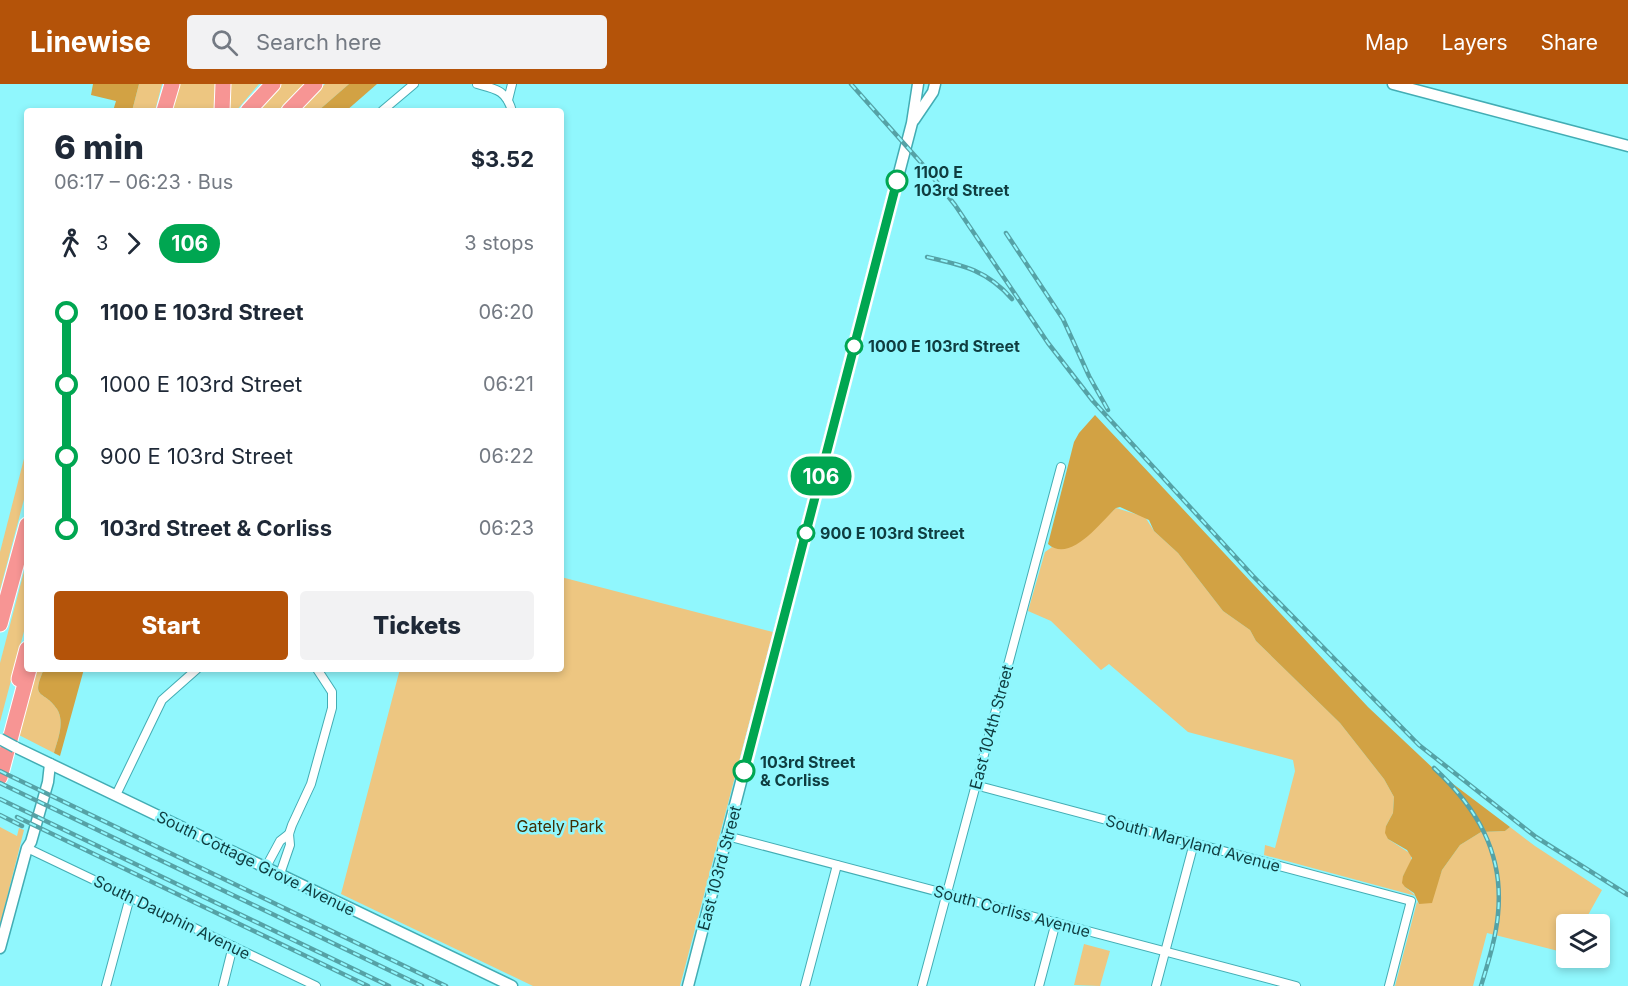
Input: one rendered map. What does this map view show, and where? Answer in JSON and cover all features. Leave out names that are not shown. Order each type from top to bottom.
[{"type":"highway","points":[[165,108],[172,84]]},
{"type":"highway","points":[[222,108],[223,84]]},
{"type":"highway","points":[[251,108],[273,84]]},
{"type":"highway","points":[[292,108],[315,84]]},
{"type":"highway","points":[[0,624],[24,536]]},
{"type":"highway","points":[[0,752],[24,660]]},
{"type":"highway","points":[[0,777],[28,672]]},
{"type":"street","points":[[386,108],[414,84]]},
{"type":"street","points":[[477,84],[487,85],[502,92],[511,108]]},
{"type":"street","points":[[508,100],[512,84]]},
{"type":"street","name":"East 103rd Street","points":[[688,986],[912,123],[918,84]]},
{"type":"street","name":"East 103rd Street","points":[[912,123],[933,92],[935,84]]},
{"type":"street","points":[[1394,84],[1628,147]]},
{"type":"street","name":"East 104th Street","points":[[922,986],[1061,467]]},
{"type":"street","points":[[116,795],[162,700],[194,672]]},
{"type":"street","points":[[280,874],[290,845],[289,834],[313,778],[332,708],[332,692],[319,672]]},
{"type":"street","name":"South Cottage Grove Avenue","points":[[0,739],[512,986]]},
{"type":"street","points":[[0,948],[27,848],[32,842],[48,782],[50,764]]},
{"type":"street","name":"South Maryland Avenue","points":[[975,785],[1411,901],[1389,986]]},
{"type":"street","points":[[266,867],[280,841],[289,834]]},
{"type":"street","name":"South Corliss Avenue","points":[[727,836],[1165,951],[1273,983],[1296,986]]},
{"type":"street","points":[[1156,986],[1194,843]]},
{"type":"street","name":"South Dauphin Avenue","points":[[27,848],[316,986]]},
{"type":"street","points":[[805,986],[837,865]]},
{"type":"street","points":[[106,986],[130,897]]},
{"type":"street","points":[[1039,986],[1056,922]]},
{"type":"street","points":[[223,986],[233,946]]},
{"type":"green space","points":[[139,84],[162,84],[156,108],[133,108]]},
{"type":"green space","points":[[176,84],[216,84],[215,108],[170,108]]},
{"type":"green space","points":[[230,84],[259,84],[239,108],[229,108]]},
{"type":"green space","points":[[281,84],[304,84],[281,108],[259,108]]},
{"type":"green space","points":[[325,84],[349,84],[321,108],[302,108]]},
{"type":"green space","points":[[24,459],[24,499],[0,590],[0,552]]},
{"type":"green space","points":[[1116,508],[1145,517],[1154,531],[1178,553],[1223,611],[1250,630],[1256,641],[1340,723],[1384,779],[1394,797],[1393,813],[1386,826],[1388,839],[1411,854],[1411,863],[1403,876],[1405,887],[1416,896],[1264,855],[1265,845],[1275,848],[1295,771],[1293,760],[1188,732],[1109,664],[1101,670],[1051,621],[1028,611],[1045,552],[1052,547],[1059,548]]},
{"type":"green space","points":[[24,571],[24,631],[0,722],[0,663]]},
{"type":"green space","name":"Gately Park","points":[[564,578],[773,632],[680,986],[533,986],[341,894],[399,672],[564,672]]},
{"type":"green space","points":[[34,672],[43,672],[38,686],[40,694],[57,709],[60,719],[60,731],[54,753],[17,734]]},
{"type":"green space","points":[[0,827],[17,836],[19,828],[24,830],[0,925]]},
{"type":"green space","points":[[1510,827],[1602,890],[1589,914],[1556,914],[1556,950],[1487,933],[1473,986],[1395,986],[1417,902],[1419,904],[1437,884],[1442,870],[1460,845],[1481,832],[1505,831]]},
{"type":"green space","points":[[1084,944],[1110,951],[1100,986],[1074,985]]},
{"type":"shaded area","points":[[93,84],[139,84],[133,108],[114,108],[116,101],[91,95]]},
{"type":"shaded area","points":[[349,84],[377,84],[349,108],[321,108]]},
{"type":"shaded area","points":[[1095,415],[1368,707],[1436,771],[1510,827],[1505,831],[1481,832],[1460,845],[1442,870],[1432,903],[1419,904],[1414,893],[1402,883],[1412,858],[1407,850],[1388,839],[1385,833],[1393,813],[1394,797],[1384,779],[1340,723],[1256,641],[1250,630],[1223,611],[1178,553],[1154,531],[1149,520],[1120,507],[1116,508],[1085,539],[1075,545],[1066,549],[1057,549],[1048,544],[1074,442]]},
{"type":"shaded area","points":[[43,672],[83,672],[60,756],[54,753],[60,731],[59,714],[52,703],[40,694],[38,686]]},
{"type":"railway","points":[[851,84],[924,166],[955,205],[1048,343],[1093,401],[1253,576],[1419,745],[1536,837],[1628,895]]},
{"type":"railway","points":[[1006,233],[1063,319],[1089,376],[1108,410]]},
{"type":"railway","points":[[927,257],[973,270],[993,281],[1012,299]]},
{"type":"railway","points":[[1434,768],[1463,799],[1475,816],[1492,852],[1497,871],[1499,892],[1497,923],[1481,986]]},
{"type":"railway","points":[[0,771],[446,986]]},
{"type":"railway","points":[[0,783],[422,986]]},
{"type":"railway","points":[[0,799],[389,986]]},
{"type":"railway","points":[[0,815],[22,826]]},
{"type":"railway","points":[[17,817],[368,986]]},
{"type":"bus line","name":"106","points":[[744,771],[897,181]]},
{"type":"place","name":"1100 E 103rd Street","points":[[897,181]]},
{"type":"place","name":"1000 E 103rd Street","points":[[854,346]]},
{"type":"place","name":"900 E 103rd Street","points":[[806,533]]},
{"type":"place","name":"103rd Street & Corliss","points":[[744,771]]}]
